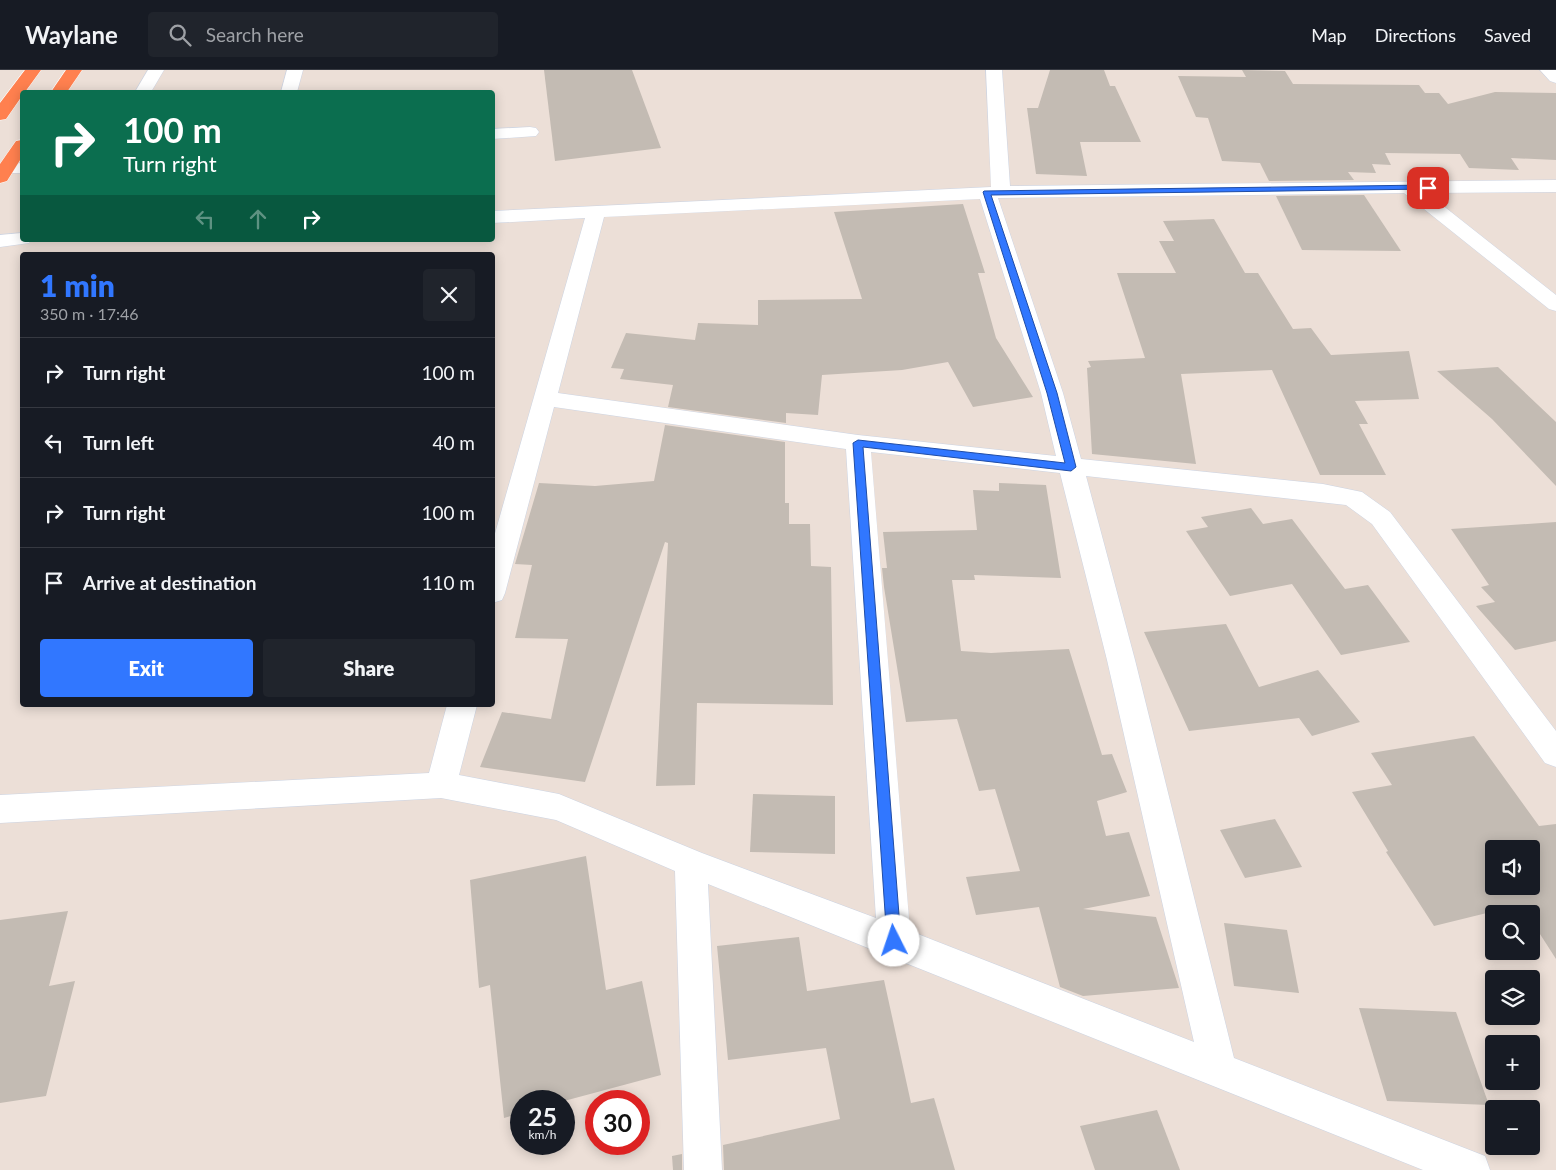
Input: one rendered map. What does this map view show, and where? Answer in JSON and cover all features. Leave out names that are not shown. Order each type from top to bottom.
[{"type":"highway","points":[[0,115],[33,70]]},
{"type":"highway","points":[[60,90],[74,70]]},
{"type":"highway","points":[[9,171],[20,148]]},
{"type":"street","points":[[144,90],[156,70]]},
{"type":"street","points":[[290,90],[295,70]]},
{"type":"street","points":[[994,70],[994,192],[1052,393],[1123,669],[1219,1070]]},
{"type":"street","points":[[1548,70],[1556,78]]},
{"type":"street","points":[[495,134],[530,132]]},
{"type":"street","points":[[495,217],[994,192],[1556,186]]},
{"type":"street","points":[[1409,188],[1556,305]]},
{"type":"street","points":[[495,582],[596,212]]},
{"type":"street","points":[[0,240],[20,239]]},
{"type":"street","points":[[545,398],[858,443],[1324,493],[1353,498],[1381,518],[1556,754]]},
{"type":"street","points":[[858,443],[894,941]]},
{"type":"street","points":[[441,785],[461,707]]},
{"type":"street","points":[[0,809],[441,785],[559,807],[691,863],[894,941],[1471,1170]]},
{"type":"street","points":[[691,863],[703,1170]]},
{"type":"building","points":[[544,70],[632,70],[661,148],[555,161]]},
{"type":"building","points":[[1050,70],[1104,70],[1110,86],[1115,86],[1141,142],[1080,142],[1087,176],[1036,174],[1027,108],[1038,108]]},
{"type":"building","points":[[1242,70],[1285,71],[1293,84],[1419,85],[1425,93],[1439,93],[1448,104],[1495,92],[1556,93],[1556,160],[1511,158],[1519,170],[1469,168],[1460,154],[1385,153],[1391,165],[1372,164],[1376,173],[1348,172],[1354,180],[1269,181],[1260,163],[1222,161],[1208,118],[1196,117],[1178,76],[1246,77]]},
{"type":"building","points":[[1364,195],[1401,251],[1302,250],[1276,196]]},
{"type":"building","points":[[963,204],[985,273],[978,273],[996,338],[1033,397],[973,407],[948,362],[902,370],[822,375],[818,415],[786,413],[786,423],[668,407],[673,385],[620,379],[624,369],[611,368],[626,333],[695,340],[698,323],[758,325],[758,300],[862,299],[834,212]]},
{"type":"building","points":[[1214,219],[1245,273],[1258,273],[1293,329],[1311,328],[1331,355],[1409,351],[1419,399],[1355,401],[1368,424],[1359,424],[1386,475],[1320,475],[1272,370],[1181,374],[1196,464],[1092,454],[1087,368],[1091,367],[1088,361],[1145,358],[1117,273],[1176,273],[1159,241],[1174,241],[1163,221]]},
{"type":"building","points":[[1498,367],[1556,422],[1556,486],[1492,419],[1437,371]]},
{"type":"building","points":[[665,425],[785,442],[785,503],[789,503],[789,524],[810,524],[811,566],[831,567],[833,705],[697,703],[695,785],[656,786],[668,543],[665,542],[585,782],[480,767],[502,712],[551,719],[568,639],[515,638],[532,565],[515,564],[539,483],[595,486],[654,481]]},
{"type":"building","points":[[999,483],[1046,485],[1061,578],[974,575],[975,580],[952,580],[961,651],[991,653],[1069,649],[1102,755],[1112,754],[1127,792],[1097,801],[1106,836],[1129,832],[1150,896],[1083,909],[1156,917],[1179,988],[1083,996],[1060,987],[1039,907],[976,915],[966,877],[1020,871],[995,789],[979,791],[957,719],[906,722],[884,587],[882,568],[887,568],[883,532],[977,530],[973,490],[999,491]]},
{"type":"building","points":[[1251,508],[1263,524],[1292,519],[1345,589],[1368,585],[1410,642],[1341,655],[1292,584],[1230,596],[1186,531],[1208,527],[1201,517]]},
{"type":"building","points":[[1556,522],[1556,641],[1515,650],[1476,606],[1495,602],[1481,587],[1489,585],[1451,529]]},
{"type":"building","points":[[1226,624],[1259,687],[1318,670],[1360,722],[1312,736],[1299,718],[1189,731],[1144,632]]},
{"type":"building","points":[[1474,736],[1539,826],[1556,824],[1556,959],[1540,934],[1540,905],[1485,905],[1485,913],[1434,926],[1386,852],[1388,851],[1352,792],[1392,785],[1371,753]]},
{"type":"building","points":[[753,794],[835,796],[835,854],[750,852]]},
{"type":"building","points":[[1275,819],[1302,867],[1245,878],[1220,830]]},
{"type":"building","points":[[586,856],[606,990],[642,981],[661,1075],[605,1090],[585,1090],[585,1095],[575,1098],[575,1090],[510,1090],[510,1116],[504,1118],[490,985],[479,988],[470,880]]},
{"type":"building","points":[[68,911],[49,986],[75,981],[46,1096],[0,1103],[0,920]]},
{"type":"building","points":[[1224,923],[1287,930],[1299,993],[1234,986]]},
{"type":"building","points":[[799,937],[807,991],[884,980],[911,1103],[934,1098],[955,1170],[724,1170],[723,1145],[840,1119],[826,1048],[728,1060],[717,946]]},
{"type":"building","points":[[1359,1008],[1456,1012],[1487,1100],[1485,1100],[1485,1105],[1387,1101]]},
{"type":"building","points":[[1157,1110],[1180,1170],[1095,1170],[1080,1126]]},
{"type":"building","points":[[682,1154],[682,1170],[673,1170],[672,1156]]},
{"type":"route","points":[[894,941],[858,443],[1071,467],[1052,393],[987,192],[1428,188]]}]
